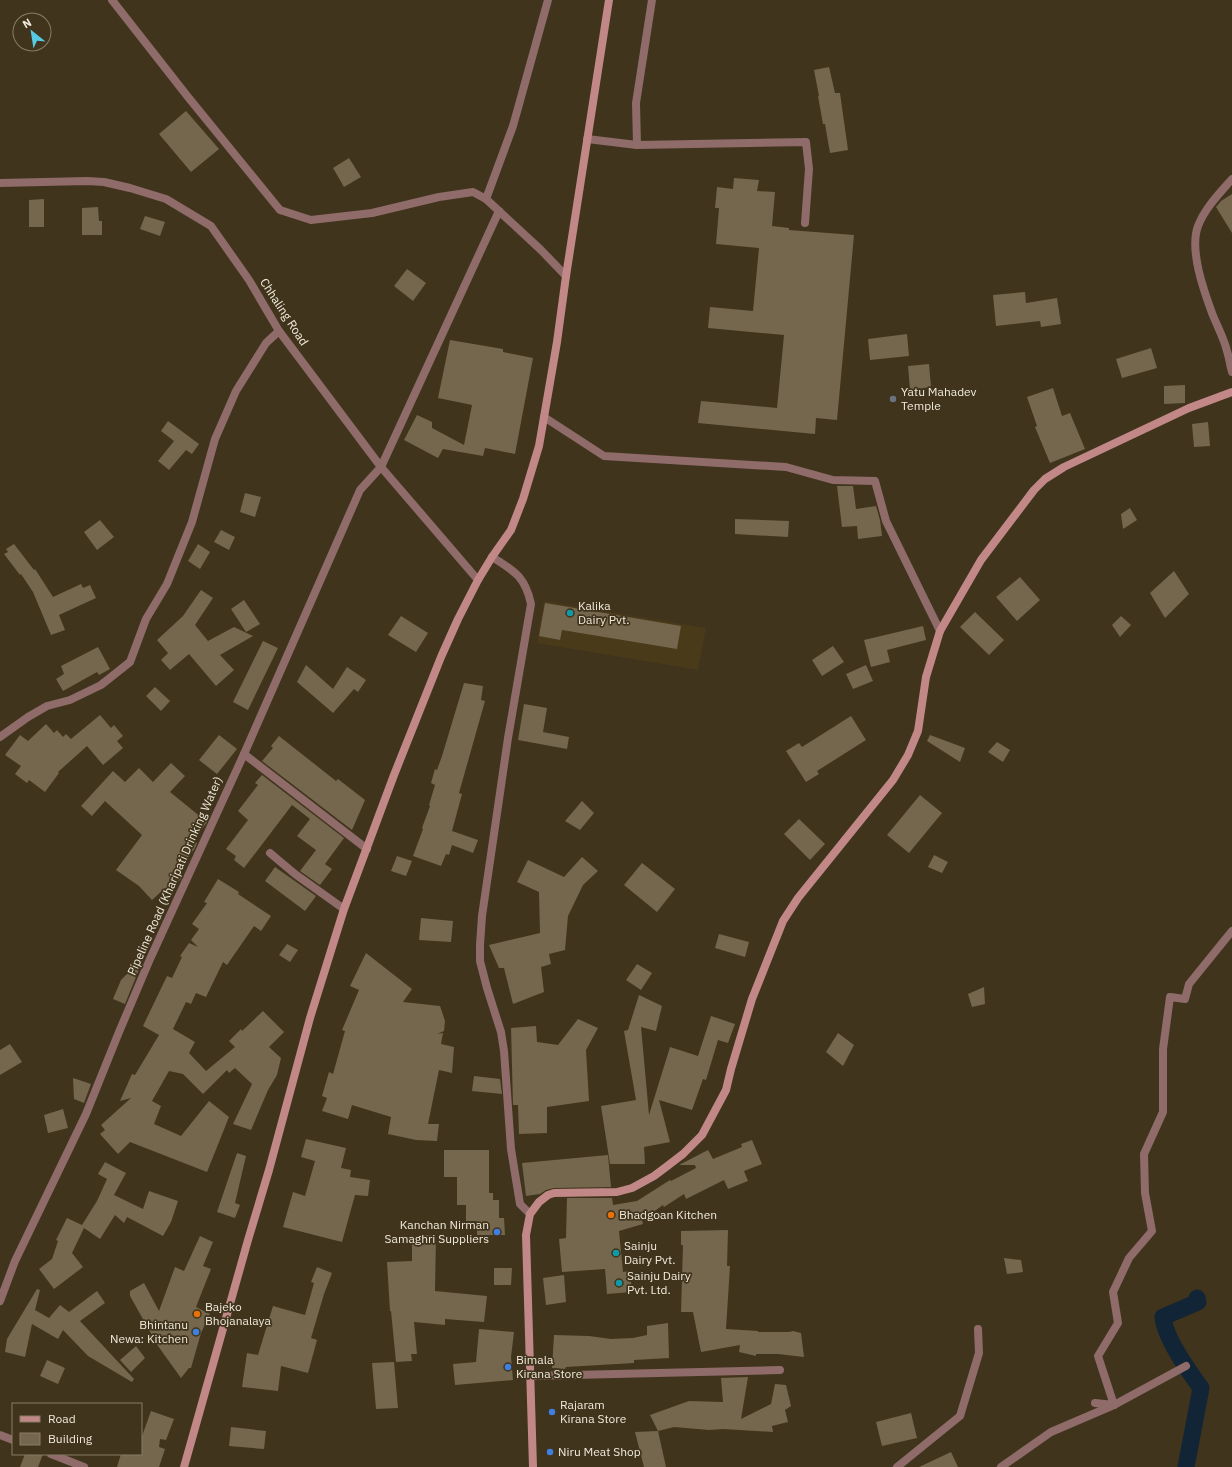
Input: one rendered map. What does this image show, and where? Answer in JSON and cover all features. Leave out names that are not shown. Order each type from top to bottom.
[{"type":"main road","points":[[184,1467],[248,1240],[270,1170],[310,1018],[344,909],[440,657],[478,580],[511,530],[523,499],[539,446],[557,342],[609,0]]},
{"type":"main road","points":[[533,1467],[526,1234],[530,1214],[543,1198],[554,1193],[612,1192],[632,1188],[660,1172],[683,1154],[702,1135],[726,1090],[752,999],[782,921],[802,893],[893,780],[908,755],[918,731],[926,677],[940,631],[982,560],[1034,490],[1045,479],[1064,467],[1183,411],[1232,392]]},
{"type":"street","points":[[112,0],[188,97],[280,210],[311,220],[372,213],[438,197],[473,192],[486,199],[541,250],[566,276]]},
{"type":"street","points":[[486,199],[513,126],[548,0]]},
{"type":"street","points":[[637,145],[636,103],[652,0]]},
{"type":"street","points":[[587,139],[637,145],[806,142],[809,168],[804,223]]},
{"type":"street","points":[[1232,179],[1206,210],[1197,228],[1196,240],[1196,255],[1202,282],[1227,350],[1232,372]]},
{"type":"street","name":"Chhaling Road","points":[[0,183],[104,182],[166,199],[211,226],[249,280],[279,331],[380,467],[478,580]]},
{"type":"street","name":"Pipeline Road (Kharipati Drinking Water)","points":[[0,1301],[15,1261],[86,1114],[147,966],[244,754],[360,490],[380,467],[499,211]]},
{"type":"street","points":[[0,737],[28,717],[47,706],[70,700],[101,685],[130,662],[146,619],[166,584],[192,522],[215,439],[236,391],[266,343],[279,331]]},
{"type":"street","points":[[544,417],[604,456],[786,467],[833,480],[875,481],[886,521],[940,631]]},
{"type":"street","points":[[492,557],[517,573],[525,584],[529,593],[531,604],[508,738],[482,916],[480,945],[482,972],[501,1032],[504,1051],[511,1148],[520,1204],[530,1214]]},
{"type":"street","points":[[244,754],[367,849]]},
{"type":"street","points":[[270,853],[344,909]]},
{"type":"street","points":[[1114,1405],[1098,1356],[1118,1323],[1113,1292],[1129,1258],[1152,1232],[1145,1193],[1144,1154],[1163,1112],[1163,1049],[1170,997],[1185,999],[1189,984],[1232,931]]},
{"type":"street","points":[[897,1467],[960,1416],[979,1353],[978,1329]]},
{"type":"street","points":[[1001,1467],[1051,1432],[1114,1405],[1186,1366]]},
{"type":"street","points":[[530,1376],[780,1370]]},
{"type":"street","points":[[1095,1403],[1114,1405]]},
{"type":"street","points":[[0,1435],[12,1440]]},
{"type":"street","points":[[54,1455],[84,1467]]},
{"type":"shaded area","name":"Kalika Dairy Pvt.","points":[[544,601],[706,628],[698,670],[537,643]]},
{"type":"building","points":[[829,67],[835,93],[840,93],[848,150],[830,153],[825,124],[823,124],[814,70]]},
{"type":"building","points":[[186,111],[219,149],[191,172],[159,134]]},
{"type":"building","points":[[349,158],[361,177],[344,187],[333,168]]},
{"type":"building","points":[[734,178],[759,180],[757,191],[775,192],[772,226],[789,228],[789,230],[854,235],[837,420],[816,418],[815,434],[698,423],[701,401],[777,408],[784,335],[708,328],[710,307],[753,311],[759,248],[716,244],[719,208],[715,208],[717,187],[733,189]]},
{"type":"building","points":[[1232,194],[1232,233],[1216,207],[1221,201]]},
{"type":"building","points":[[44,199],[44,227],[29,227],[29,200]]},
{"type":"building","points":[[98,207],[99,221],[102,221],[102,235],[82,235],[82,208]]},
{"type":"building","points":[[145,216],[165,222],[160,236],[140,229]]},
{"type":"building","points":[[407,269],[426,283],[413,301],[394,286]]},
{"type":"building","points":[[1025,292],[1026,303],[1057,298],[1061,324],[1041,327],[1040,321],[996,326],[993,295]]},
{"type":"building","points":[[907,334],[909,356],[870,360],[868,339]]},
{"type":"building","points":[[450,340],[503,349],[503,352],[533,358],[515,454],[485,448],[483,456],[443,449],[438,458],[404,440],[417,415],[432,422],[432,428],[464,445],[472,405],[438,398]]},
{"type":"building","points":[[1151,348],[1157,368],[1122,378],[1116,359]]},
{"type":"building","points":[[929,364],[931,387],[910,390],[908,366]]},
{"type":"building","points":[[1185,385],[1185,403],[1164,404],[1164,386]]},
{"type":"building","points":[[1053,388],[1062,416],[1070,413],[1085,449],[1050,463],[1035,427],[1037,426],[1027,397]]},
{"type":"building","points":[[168,421],[199,444],[192,454],[186,450],[169,470],[158,461],[174,441],[161,431]]},
{"type":"building","points":[[1208,422],[1210,446],[1194,447],[1192,424]]},
{"type":"building","points":[[837,486],[853,486],[856,509],[876,506],[882,536],[858,539],[857,526],[842,527]]},
{"type":"building","points":[[245,493],[261,497],[255,517],[240,512]]},
{"type":"building","points":[[1130,508],[1137,520],[1123,529],[1121,514]]},
{"type":"building","points":[[735,519],[789,521],[788,537],[735,534]]},
{"type":"building","points":[[100,520],[114,537],[97,550],[84,532]]},
{"type":"building","points":[[221,530],[235,537],[229,550],[214,542]]},
{"type":"building","points":[[14,544],[34,570],[35,569],[53,597],[81,584],[83,588],[90,585],[96,598],[59,615],[65,630],[51,635],[33,592],[21,574],[20,575],[4,554],[8,552],[6,549]]},
{"type":"building","points":[[198,544],[210,552],[200,569],[188,561]]},
{"type":"building","points":[[1174,571],[1189,594],[1165,618],[1150,593]]},
{"type":"building","points":[[1020,577],[1040,600],[1017,621],[996,597]]},
{"type":"building","points":[[201,590],[213,598],[195,625],[208,641],[234,627],[253,636],[220,655],[234,670],[216,686],[189,654],[170,670],[161,660],[168,653],[157,640],[183,616]]},
{"type":"building","points":[[244,600],[260,624],[246,632],[231,609]]},
{"type":"building","points":[[545,603],[681,626],[677,649],[562,630],[560,640],[539,636]]},
{"type":"building","points":[[975,612],[1004,640],[989,655],[960,627]]},
{"type":"building","points":[[401,616],[428,633],[416,652],[388,635]]},
{"type":"building","points":[[1121,616],[1131,625],[1120,637],[1112,625]]},
{"type":"building","points":[[923,626],[926,640],[887,650],[890,662],[871,667],[864,640]]},
{"type":"building","points":[[263,641],[278,648],[248,710],[233,702]]},
{"type":"building","points":[[833,646],[844,662],[822,676],[812,660]]},
{"type":"building","points":[[98,647],[110,669],[99,675],[97,672],[63,691],[56,679],[64,674],[61,666]]},
{"type":"building","points":[[306,665],[333,689],[347,667],[366,680],[358,692],[354,689],[333,713],[297,682]]},
{"type":"building","points":[[866,665],[873,681],[853,689],[846,674]]},
{"type":"building","points":[[464,683],[483,686],[481,700],[485,701],[459,793],[462,794],[452,831],[478,840],[473,853],[452,845],[449,855],[446,854],[441,866],[413,856],[430,806],[429,805],[435,785],[431,783],[435,769],[437,770],[442,756]]},
{"type":"building","points":[[155,687],[170,701],[161,711],[146,696]]},
{"type":"building","points":[[524,704],[547,708],[543,732],[569,737],[567,749],[518,740]]},
{"type":"building","points":[[100,715],[111,728],[114,725],[123,736],[117,741],[123,748],[103,765],[87,746],[58,772],[59,773],[45,792],[29,780],[27,783],[15,774],[21,766],[5,755],[20,735],[28,741],[46,724],[54,733],[57,730],[63,737],[66,734],[71,739]]},
{"type":"building","points":[[851,716],[866,740],[817,771],[819,774],[806,782],[786,751],[799,743],[802,747]]},
{"type":"building","points":[[219,735],[237,749],[217,774],[199,760]]},
{"type":"building","points":[[930,735],[965,748],[960,762],[927,741]]},
{"type":"building","points":[[279,736],[336,781],[338,779],[365,800],[352,830],[262,761],[273,748],[271,746]]},
{"type":"building","points":[[997,742],[1010,750],[1003,762],[988,752]]},
{"type":"building","points":[[171,763],[185,776],[170,792],[207,822],[194,841],[197,843],[195,848],[177,872],[181,879],[168,891],[165,888],[152,900],[139,886],[116,870],[142,835],[105,801],[92,816],[81,806],[113,771],[125,782],[139,768],[153,782]]},
{"type":"building","points":[[262,775],[344,838],[325,864],[332,869],[320,885],[300,871],[316,850],[297,836],[310,819],[292,805],[244,868],[234,860],[236,856],[226,849],[248,820],[238,811],[258,785],[255,783]]},
{"type":"building","points":[[920,795],[942,813],[909,853],[887,835]]},
{"type":"building","points":[[582,801],[594,813],[580,830],[565,821]]},
{"type":"building","points":[[799,819],[825,844],[810,860],[784,834]]},
{"type":"building","points":[[934,855],[948,862],[942,873],[928,867]]},
{"type":"building","points":[[397,856],[412,861],[406,876],[391,871]]},
{"type":"building","points":[[582,857],[598,871],[583,885],[568,916],[565,950],[549,954],[551,964],[541,967],[544,992],[513,1004],[504,968],[499,968],[489,945],[540,933],[539,892],[517,882],[528,860],[564,877]]},
{"type":"building","points":[[642,863],[675,889],[657,912],[624,885]]},
{"type":"building","points":[[275,867],[316,896],[305,911],[265,881]]},
{"type":"building","points":[[218,879],[239,892],[238,894],[271,916],[261,931],[254,926],[227,965],[223,962],[206,997],[196,993],[191,1004],[186,1002],[173,1029],[195,1042],[189,1053],[206,1071],[235,1047],[229,1041],[263,1011],[284,1032],[269,1047],[281,1058],[277,1075],[268,1090],[251,1130],[233,1124],[252,1084],[235,1068],[229,1073],[227,1070],[203,1094],[183,1074],[169,1071],[152,1101],[161,1106],[154,1124],[181,1136],[209,1101],[229,1117],[207,1172],[130,1142],[118,1154],[100,1134],[105,1130],[101,1125],[131,1098],[120,1101],[132,1074],[135,1075],[159,1035],[143,1026],[167,976],[172,978],[182,957],[180,956],[189,943],[198,947],[191,940],[199,929],[192,924],[207,903],[204,902]]},
{"type":"building","points":[[421,918],[453,921],[451,942],[419,940]]},
{"type":"building","points":[[719,934],[749,942],[745,957],[715,948]]},
{"type":"building","points":[[287,944],[298,950],[290,962],[279,955]]},
{"type":"building","points":[[366,953],[412,989],[403,1002],[440,1006],[445,1021],[444,1031],[437,1034],[443,1033],[441,1044],[454,1047],[452,1073],[439,1070],[428,1124],[439,1124],[437,1141],[416,1140],[388,1134],[391,1117],[352,1105],[348,1119],[322,1111],[327,1098],[322,1096],[329,1072],[333,1074],[345,1031],[342,1030],[359,990],[350,986]]},
{"type":"building","points":[[144,957],[125,1004],[113,999],[121,980]]},
{"type":"building","points":[[637,964],[652,973],[641,990],[626,980]]},
{"type":"building","points":[[984,987],[985,1004],[972,1007],[968,994]]},
{"type":"building","points":[[639,995],[662,1006],[656,1031],[641,1027],[649,1115],[670,1047],[698,1056],[711,1016],[735,1024],[728,1043],[718,1040],[706,1080],[703,1079],[692,1110],[659,1100],[670,1142],[644,1147],[645,1164],[610,1164],[601,1106],[636,1100],[624,1031],[628,1030]]},
{"type":"building","points":[[578,1019],[598,1028],[586,1050],[589,1101],[547,1107],[547,1133],[519,1134],[518,1105],[513,1105],[511,1028],[536,1026],[537,1042],[558,1045]]},
{"type":"building","points":[[838,1033],[854,1045],[843,1066],[826,1052]]},
{"type":"building","points":[[10,1044],[22,1062],[0,1075],[0,1050]]},
{"type":"building","points":[[474,1076],[500,1079],[502,1094],[472,1091]]},
{"type":"building","points":[[73,1078],[91,1084],[84,1103],[74,1099]]},
{"type":"building","points":[[63,1109],[68,1128],[48,1133],[44,1115]]},
{"type":"building","points":[[306,1139],[346,1148],[341,1168],[351,1170],[350,1177],[370,1180],[368,1196],[355,1195],[342,1242],[283,1227],[293,1192],[305,1196],[315,1161],[301,1157]]},
{"type":"building","points":[[752,1140],[762,1164],[744,1171],[748,1181],[728,1189],[724,1180],[686,1199],[684,1194],[664,1207],[663,1205],[642,1220],[643,1224],[619,1231],[623,1272],[630,1271],[632,1292],[607,1294],[605,1269],[562,1272],[559,1239],[566,1238],[567,1198],[612,1198],[613,1205],[637,1201],[670,1180],[671,1181],[696,1168],[695,1165],[679,1165],[708,1150],[713,1159],[742,1147],[741,1144]]},
{"type":"building","points":[[444,1150],[489,1150],[489,1193],[493,1193],[493,1200],[499,1200],[499,1218],[504,1218],[505,1235],[477,1235],[477,1221],[466,1221],[466,1205],[457,1205],[457,1177],[444,1177]]},
{"type":"building","points":[[237,1153],[246,1156],[235,1203],[240,1205],[235,1218],[217,1212]]},
{"type":"building","points":[[608,1155],[611,1187],[554,1188],[546,1190],[540,1194],[526,1196],[522,1163]]},
{"type":"building","points":[[105,1162],[126,1173],[114,1195],[143,1209],[149,1191],[178,1201],[171,1222],[163,1236],[127,1217],[124,1223],[115,1215],[100,1239],[84,1228],[72,1253],[83,1267],[54,1289],[39,1269],[52,1259],[58,1241],[56,1240],[67,1218],[82,1225],[97,1201],[107,1179],[98,1174]]},
{"type":"building","points":[[728,1230],[727,1266],[730,1266],[726,1329],[758,1332],[793,1331],[801,1333],[804,1357],[778,1354],[756,1354],[756,1356],[739,1352],[740,1345],[701,1352],[693,1312],[681,1312],[683,1245],[681,1245],[681,1231]]},
{"type":"building","points":[[419,1235],[436,1235],[435,1291],[487,1296],[484,1322],[445,1319],[445,1325],[414,1322],[417,1354],[411,1354],[412,1361],[396,1362],[390,1311],[387,1262],[412,1261],[412,1242],[419,1242]]},
{"type":"building","points":[[200,1236],[213,1242],[203,1266],[211,1269],[196,1307],[210,1314],[201,1333],[191,1368],[189,1368],[181,1378],[158,1346],[130,1296],[130,1291],[144,1283],[159,1311],[175,1267],[184,1271]]},
{"type":"building","points":[[1004,1258],[1021,1260],[1023,1272],[1007,1274]]},
{"type":"building","points":[[317,1267],[332,1273],[311,1338],[317,1340],[308,1373],[281,1366],[278,1391],[242,1387],[247,1353],[258,1355],[273,1306],[305,1315],[314,1283],[311,1282]]},
{"type":"building","points":[[494,1268],[512,1268],[511,1285],[494,1285]]},
{"type":"building","points":[[564,1275],[566,1302],[546,1305],[543,1278]]},
{"type":"building","points":[[37,1289],[40,1290],[35,1310],[49,1318],[60,1305],[69,1312],[97,1291],[105,1303],[80,1321],[134,1379],[132,1382],[88,1356],[63,1330],[58,1339],[32,1324],[25,1357],[5,1352],[7,1339]]},
{"type":"building","points":[[668,1323],[669,1358],[634,1360],[634,1363],[566,1367],[565,1369],[552,1368],[554,1335],[589,1336],[611,1339],[633,1338],[647,1335],[647,1326]]},
{"type":"building","points":[[479,1329],[514,1332],[511,1357],[513,1380],[455,1385],[453,1364],[476,1362]]},
{"type":"building","points":[[136,1346],[145,1358],[131,1372],[120,1360]]},
{"type":"building","points":[[47,1360],[65,1368],[58,1384],[40,1376]]},
{"type":"building","points":[[394,1362],[398,1408],[376,1409],[372,1363]]},
{"type":"building","points":[[748,1377],[741,1419],[771,1404],[775,1384],[786,1385],[791,1406],[785,1410],[788,1422],[772,1426],[773,1432],[723,1429],[709,1430],[674,1427],[658,1431],[650,1415],[689,1401],[723,1402],[721,1378]]},
{"type":"building","points":[[151,1411],[174,1419],[166,1440],[160,1439],[159,1447],[165,1449],[159,1467],[117,1467],[121,1455],[142,1455],[142,1436]]},
{"type":"building","points":[[911,1413],[917,1438],[882,1446],[876,1422]]},
{"type":"building","points":[[231,1427],[266,1431],[264,1449],[229,1446]]},
{"type":"building","points":[[658,1431],[666,1467],[644,1467],[635,1432]]},
{"type":"building","points":[[951,1452],[958,1467],[919,1467]]},
{"type":"building","points":[[25,1455],[43,1455],[38,1467],[20,1467]]},
{"type":"waterway","points":[[1186,1467],[1201,1388],[1172,1344],[1163,1317],[1198,1302],[1197,1298]]},
{"type":"place","name":"Yatu Mahadev Temple","points":[[893,399]]},
{"type":"place","name":"Kalika Dairy Pvt.","points":[[570,613]]},
{"type":"place","name":"Bhadgoan Kitchen","points":[[611,1215]]},
{"type":"place","name":"Kanchan Nirman Samaghri Suppliers","points":[[497,1232]]},
{"type":"place","name":"Sainju Dairy Pvt.","points":[[616,1253]]},
{"type":"place","name":"Sainju Dairy Pvt. Ltd.","points":[[619,1283]]},
{"type":"place","name":"Bajeko Bhojanalaya","points":[[197,1314]]},
{"type":"place","name":"Bhintanu Newa: Kitchen","points":[[196,1332]]},
{"type":"place","name":"Bimala Kirana Store","points":[[508,1367]]},
{"type":"place","name":"Rajaram Kirana Store","points":[[552,1412]]},
{"type":"place","name":"Niru Meat Shop","points":[[550,1452]]}]
